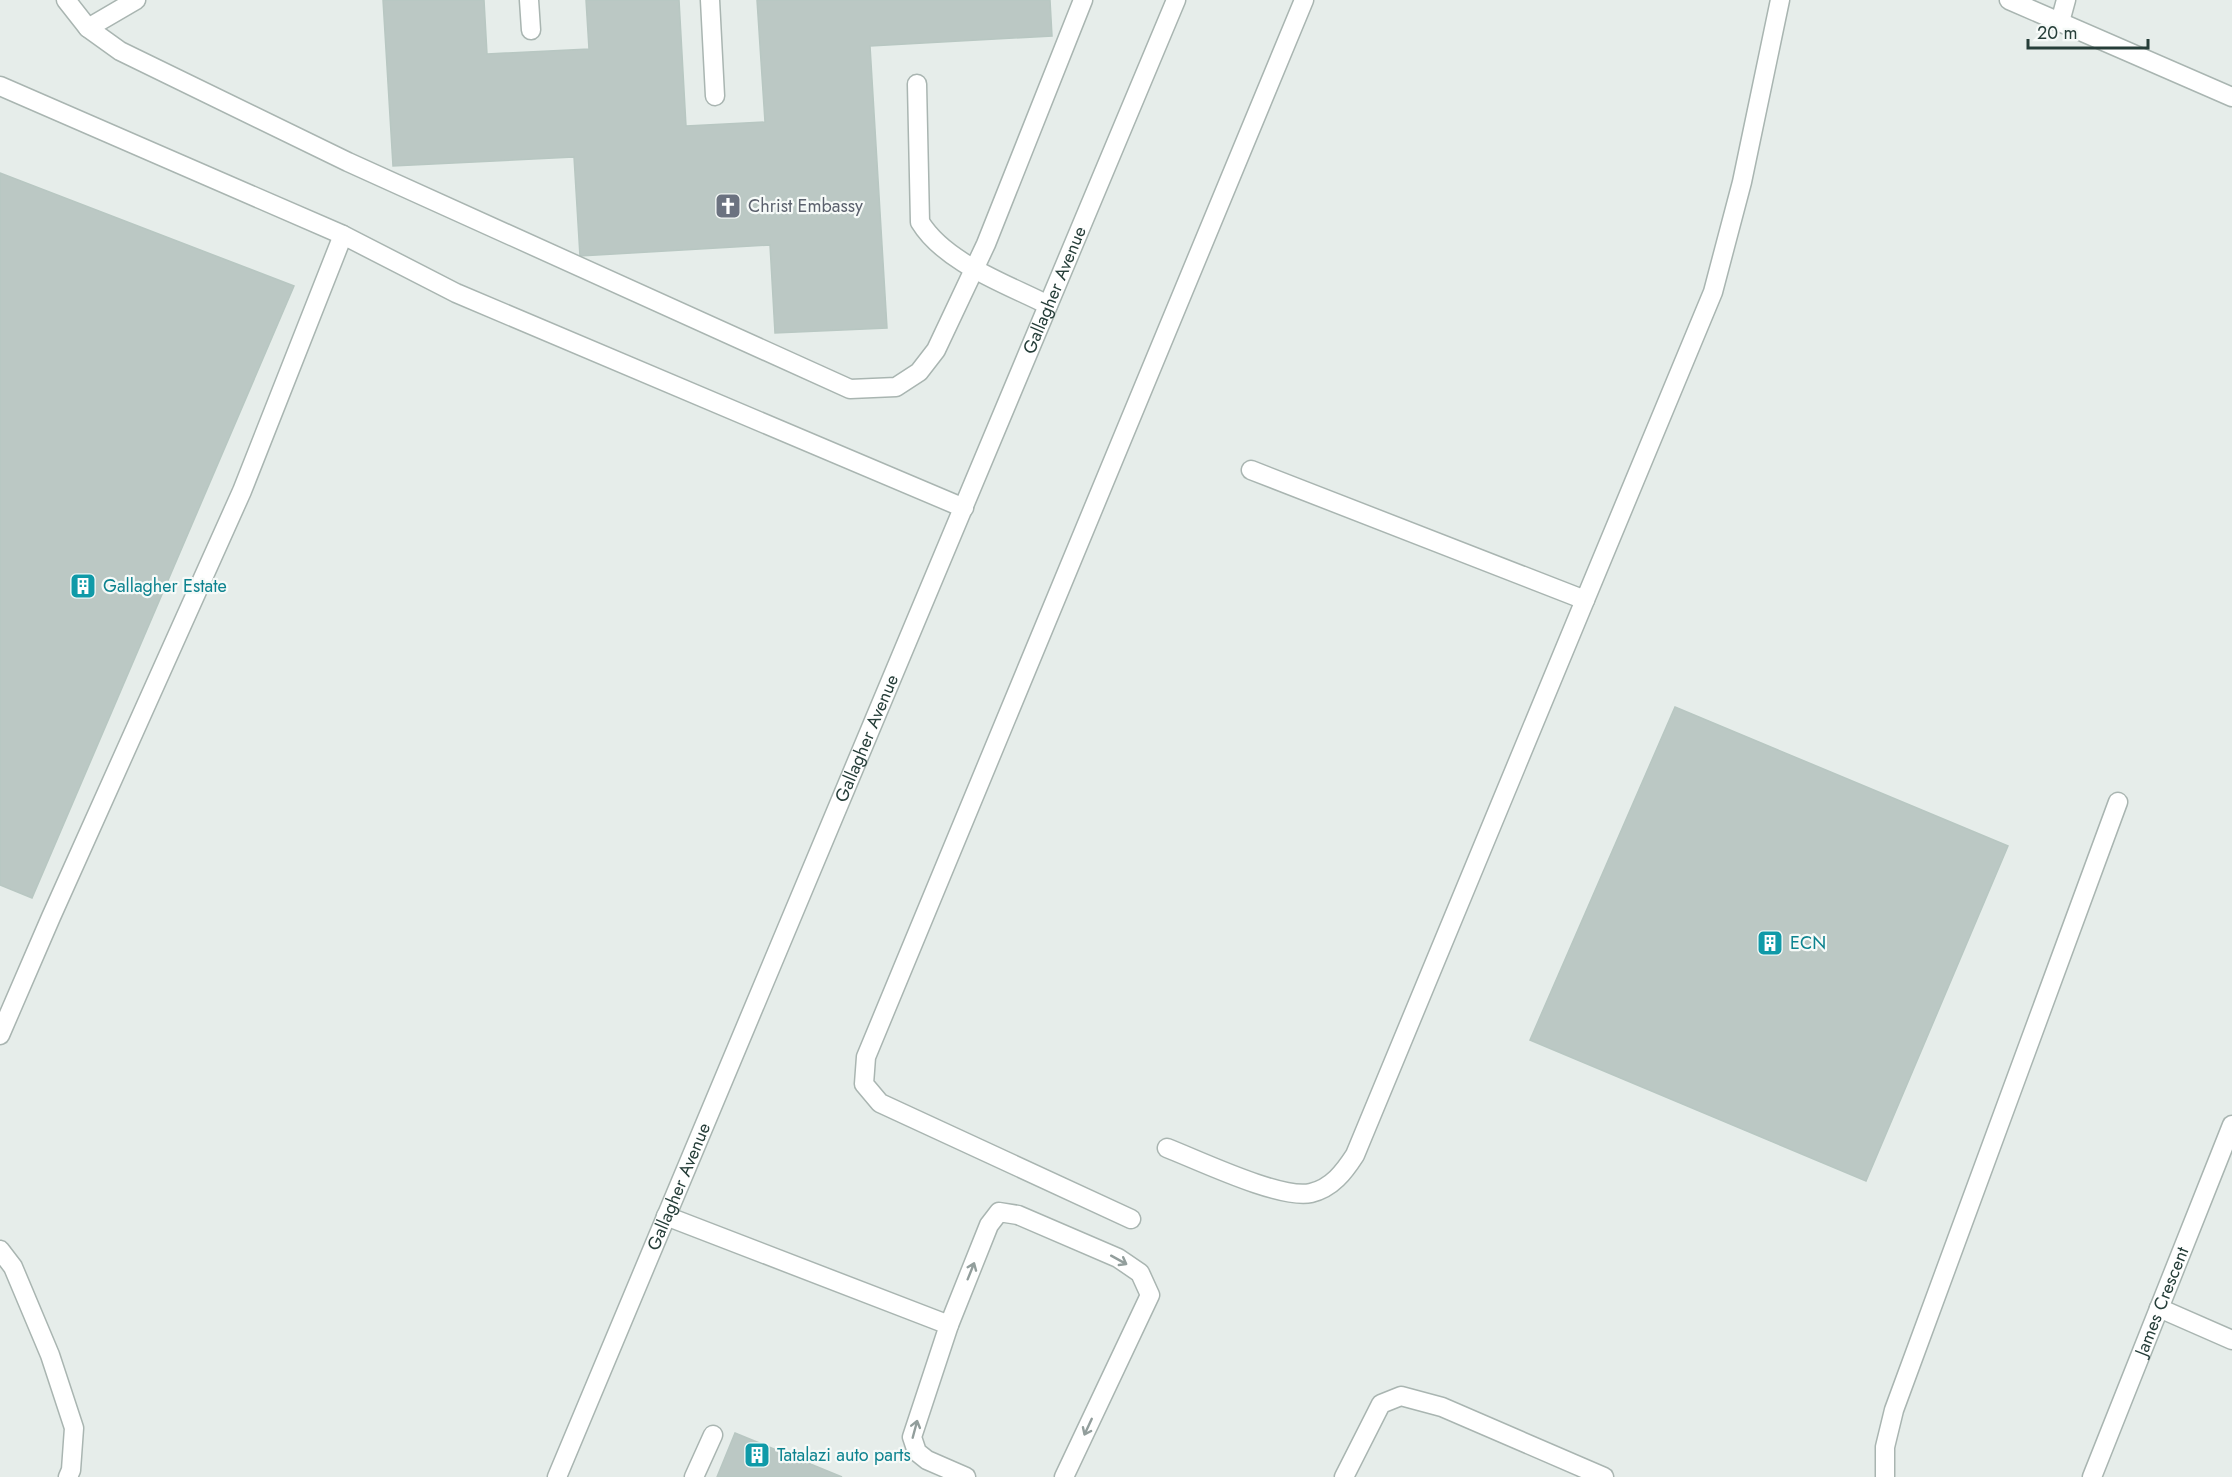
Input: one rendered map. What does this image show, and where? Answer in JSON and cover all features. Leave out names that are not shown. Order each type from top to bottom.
[{"type":"street","points":[[66,0],[88,28],[120,51],[348,162],[850,388],[896,387],[919,372],[936,350],[975,269],[1083,0]]},
{"type":"street","points":[[88,28],[136,0]]},
{"type":"street","points":[[529,0],[531,30]]},
{"type":"street","points":[[710,0],[715,96]]},
{"type":"street","name":"Gallagher Avenue","points":[[558,1477],[1176,0]]},
{"type":"street","points":[[1131,1220],[880,1103],[864,1084],[866,1057],[1304,0]]},
{"type":"street","points":[[1167,1148],[1277,1191],[1310,1193],[1333,1183],[1347,1169],[1355,1155],[1713,292],[1742,182],[1780,0]]},
{"type":"street","points":[[2009,0],[2232,97]]},
{"type":"street","points":[[2060,22],[2066,0]]},
{"type":"street","points":[[917,84],[920,222],[936,242],[975,269],[1048,305]]},
{"type":"street","points":[[0,86],[343,235],[456,293],[964,508]]},
{"type":"street","points":[[0,1035],[242,491],[343,235]]},
{"type":"street","points":[[1251,470],[1585,600]]},
{"type":"street","points":[[1885,1477],[1886,1447],[1894,1410],[2118,802]]},
{"type":"street","name":"James Crescent","points":[[2092,1477],[2232,1125]]},
{"type":"street","points":[[966,1477],[927,1460],[917,1452],[912,1437],[949,1325],[989,1226],[999,1212],[1018,1215],[1108,1254],[1140,1273],[1150,1295],[1064,1477]]},
{"type":"street","points":[[666,1216],[949,1325]]},
{"type":"street","points":[[0,1250],[13,1267],[50,1355],[74,1428],[68,1477]]},
{"type":"street","points":[[2159,1308],[2232,1340]]},
{"type":"street","points":[[1344,1477],[1381,1404],[1401,1396],[1442,1407],[1604,1477]]},
{"type":"street","points":[[694,1477],[713,1435]]},
{"type":"building","name":"Christ Embassy","points":[[383,0],[484,0],[487,54],[589,49],[586,0],[679,0],[686,126],[765,122],[757,0],[1050,0],[1052,36],[870,46],[887,328],[775,333],[770,245],[580,256],[574,157],[393,166]]},
{"type":"building","name":"Gallagher Estate","points":[[0,173],[294,286],[32,898],[0,885]]},
{"type":"building","name":"ECN","points":[[1675,707],[2008,846],[1866,1181],[1530,1040]]},
{"type":"building","name":"Tatalazi auto parts","points":[[735,1433],[842,1477],[717,1477]]},
{"type":"place","name":"Christ Embassy","points":[[728,206]]},
{"type":"place","name":"Gallagher Estate","points":[[83,586]]},
{"type":"place","name":"ECN","points":[[1770,943]]},
{"type":"place","name":"Tatalazi auto parts","points":[[757,1455]]}]
